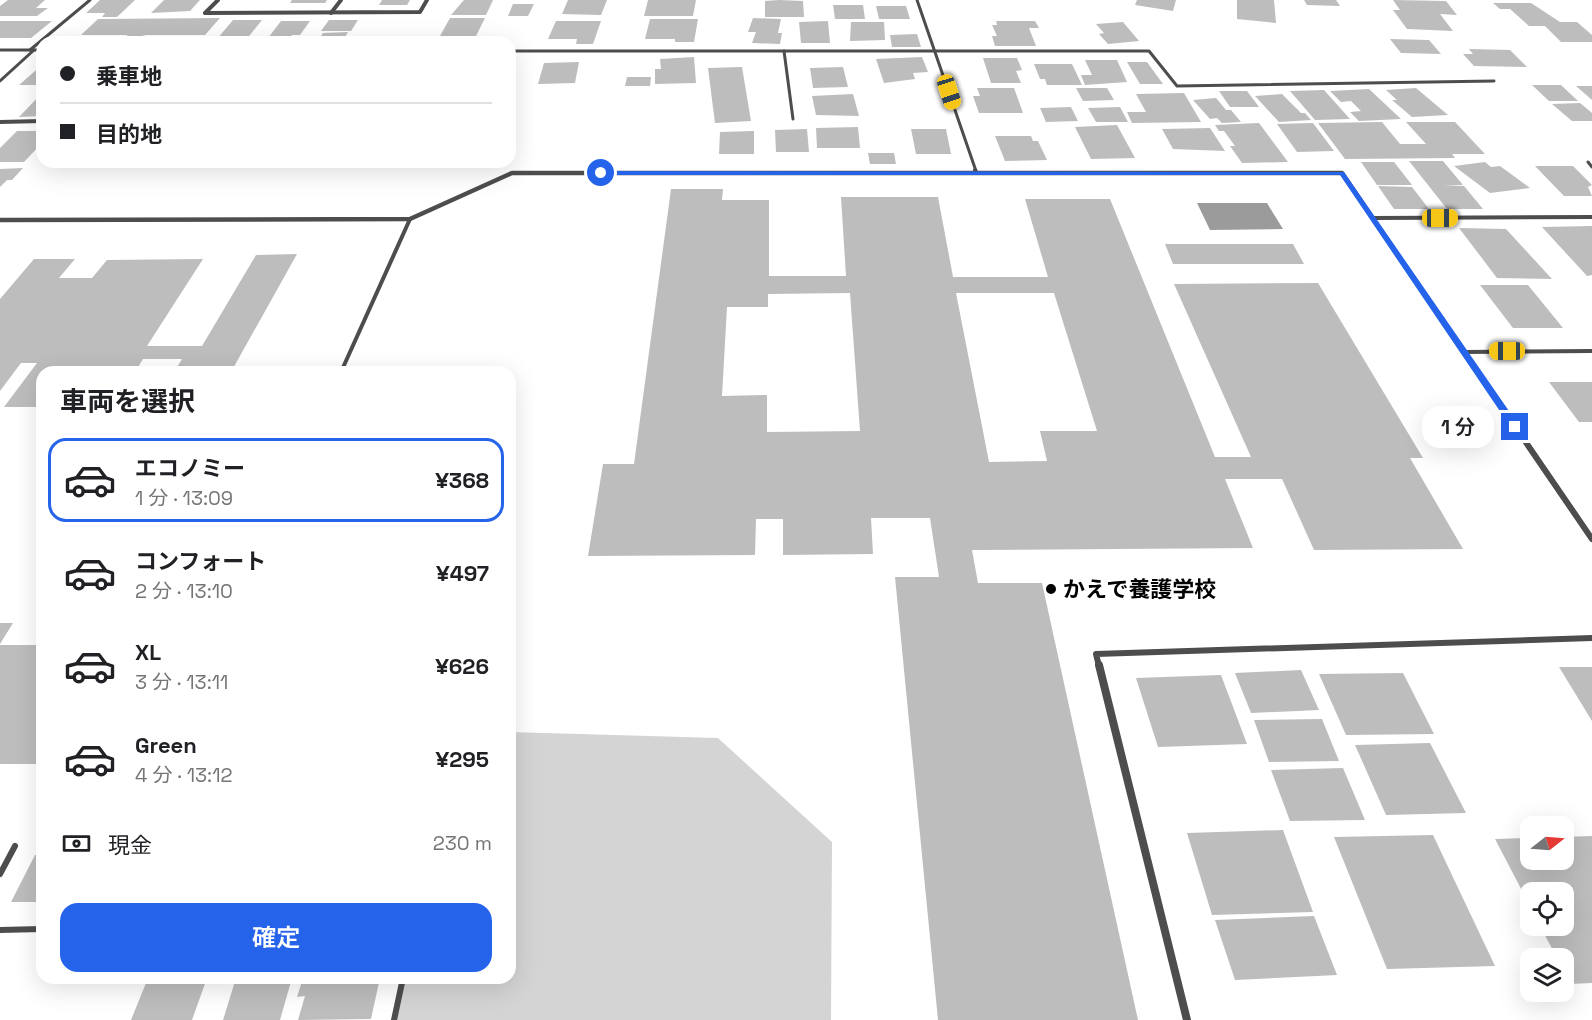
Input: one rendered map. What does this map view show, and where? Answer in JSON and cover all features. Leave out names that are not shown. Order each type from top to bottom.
[{"type":"street","points":[[218,0],[205,14],[420,12],[427,0]]},
{"type":"street","points":[[331,13],[341,0]]},
{"type":"street","points":[[0,122],[36,121]]},
{"type":"street","points":[[0,220],[410,219],[512,172],[1342,173],[1592,539]]},
{"type":"street","points":[[1187,1020],[1096,654],[1592,638]]},
{"type":"lane","points":[[48,36],[90,0]]},
{"type":"lane","points":[[917,0],[976,172]]},
{"type":"lane","points":[[0,81],[36,47]]},
{"type":"lane","points":[[0,50],[36,50]]},
{"type":"lane","points":[[516,51],[1149,51],[1177,86],[1494,81]]},
{"type":"lane","points":[[784,51],[793,119]]},
{"type":"lane","points":[[1588,162],[1592,167]]},
{"type":"lane","points":[[1374,218],[1592,217]]},
{"type":"lane","points":[[344,366],[410,219]]},
{"type":"lane","points":[[1464,351],[1592,351]]},
{"type":"lane","points":[[0,874],[15,846]]},
{"type":"lane","points":[[0,930],[36,929]]},
{"type":"lane","points":[[394,1020],[403,984]]},
{"type":"shaded area","points":[[1197,203],[1267,203],[1283,229],[1210,230]]},
{"type":"shaded area","points":[[516,732],[718,738],[832,842],[831,1020],[394,1020],[402,984],[516,984]]},
{"type":"building","points":[[8,0],[45,0],[36,8],[48,8],[37,16],[0,16],[0,6]]},
{"type":"building","points":[[100,0],[135,0],[117,17],[102,17],[105,13],[86,13]]},
{"type":"building","points":[[164,0],[200,0],[190,11],[151,13]]},
{"type":"building","points":[[292,0],[327,0],[325,3],[290,3]]},
{"type":"building","points":[[382,0],[410,0],[407,5],[379,5]]},
{"type":"building","points":[[464,0],[493,0],[486,15],[451,15]]},
{"type":"building","points":[[568,0],[607,0],[601,15],[562,14]]},
{"type":"building","points":[[648,0],[696,0],[693,16],[644,16]]},
{"type":"building","points":[[1137,0],[1176,0],[1173,11],[1135,5]]},
{"type":"building","points":[[1237,0],[1274,0],[1276,23],[1237,19]]},
{"type":"building","points":[[1304,0],[1336,0],[1340,6],[1307,5]]},
{"type":"building","points":[[1393,0],[1446,1],[1457,15],[1440,14],[1453,31],[1407,29],[1393,10],[1400,10]]},
{"type":"building","points":[[765,1],[803,1],[804,17],[765,17]]},
{"type":"building","points":[[1493,3],[1531,3],[1560,22],[1577,22],[1592,35],[1592,42],[1561,42],[1545,26],[1529,26],[1510,9],[1500,9]]},
{"type":"building","points":[[513,4],[534,4],[528,16],[508,16]]},
{"type":"building","points":[[833,5],[863,5],[865,19],[835,19]]},
{"type":"building","points":[[876,6],[906,6],[910,19],[879,19]]},
{"type":"building","points":[[220,18],[205,35],[81,35],[98,19]]},
{"type":"building","points":[[450,18],[485,18],[476,36],[440,36]]},
{"type":"building","points":[[753,18],[781,19],[778,33],[782,33],[780,44],[752,43],[756,32],[748,32]]},
{"type":"building","points":[[650,19],[698,19],[694,42],[675,42],[675,39],[645,39]]},
{"type":"building","points":[[233,20],[262,20],[249,36],[220,36]]},
{"type":"building","points":[[329,20],[358,20],[351,31],[321,31]]},
{"type":"building","points":[[0,21],[52,21],[31,38],[0,38]]},
{"type":"building","points":[[281,21],[310,21],[300,35],[270,36]]},
{"type":"building","points":[[556,21],[601,21],[593,44],[576,44],[577,39],[548,39]]},
{"type":"building","points":[[828,21],[830,43],[801,43],[799,22]]},
{"type":"building","points":[[996,21],[1035,21],[1039,28],[1029,28],[1036,46],[995,46],[992,36],[997,36],[992,25],[997,25]]},
{"type":"building","points":[[851,22],[884,22],[885,40],[850,41]]},
{"type":"building","points":[[1123,22],[1139,41],[1108,44],[1099,34],[1104,33],[1096,24]]},
{"type":"building","points":[[348,32],[346,36],[321,36],[323,33]]},
{"type":"building","points":[[917,34],[921,47],[892,47],[890,35]]},
{"type":"building","points":[[1390,39],[1429,40],[1441,54],[1401,53]]},
{"type":"building","points":[[1469,49],[1510,50],[1527,67],[1474,66],[1463,54],[1473,54]]},
{"type":"building","points":[[694,57],[696,83],[655,84],[655,69],[661,69],[660,59]]},
{"type":"building","points":[[922,57],[928,72],[913,73],[915,79],[884,83],[876,59]]},
{"type":"building","points":[[983,58],[1017,58],[1022,70],[1016,71],[1021,83],[991,83]]},
{"type":"building","points":[[1085,60],[1117,60],[1127,82],[1085,85],[1081,75],[1092,75]]},
{"type":"building","points":[[579,62],[575,83],[538,84],[544,63]]},
{"type":"building","points":[[1127,62],[1147,62],[1163,84],[1140,84]]},
{"type":"building","points":[[1034,64],[1072,64],[1082,85],[1047,85],[1045,79],[1040,79]]},
{"type":"building","points":[[742,67],[751,121],[715,123],[708,68]]},
{"type":"building","points":[[843,67],[848,87],[813,88],[810,68]]},
{"type":"building","points":[[36,70],[36,85],[19,85]]},
{"type":"building","points":[[627,77],[651,77],[650,86],[625,86]]},
{"type":"building","points":[[1532,85],[1561,85],[1578,101],[1549,101]]},
{"type":"building","points":[[1576,86],[1592,86],[1592,100]]},
{"type":"building","points":[[977,88],[1014,88],[1023,113],[979,113],[973,96],[980,96]]},
{"type":"building","points":[[1076,88],[1107,88],[1114,100],[1083,101]]},
{"type":"building","points":[[1416,88],[1448,115],[1412,117],[1392,100],[1397,100],[1386,90]]},
{"type":"building","points":[[1369,89],[1401,119],[1359,121],[1350,112],[1361,111],[1351,101],[1341,102],[1330,91]]},
{"type":"building","points":[[1324,90],[1350,119],[1315,120],[1290,91]]},
{"type":"building","points":[[1219,91],[1247,91],[1259,107],[1230,107]]},
{"type":"building","points":[[1184,93],[1201,122],[1132,123],[1127,112],[1146,112],[1136,94]]},
{"type":"building","points":[[853,94],[859,116],[816,115],[812,96]]},
{"type":"building","points":[[1282,94],[1311,120],[1279,122],[1255,96]]},
{"type":"building","points":[[1216,98],[1241,122],[1222,123],[1217,118],[1210,119],[1193,100]]},
{"type":"building","points":[[36,99],[36,116],[19,117]]},
{"type":"building","points":[[1580,103],[1592,113],[1592,121],[1572,121],[1552,104]]},
{"type":"building","points":[[1071,107],[1078,121],[1046,122],[1040,108]]},
{"type":"building","points":[[1120,107],[1128,122],[1096,122],[1088,108]]},
{"type":"building","points":[[1382,122],[1400,144],[1426,144],[1406,122],[1455,122],[1485,154],[1452,154],[1455,158],[1345,159],[1318,123]]},
{"type":"building","points":[[1259,123],[1288,162],[1242,163],[1230,146],[1235,146],[1224,131],[1219,131],[1215,125]]},
{"type":"building","points":[[1313,123],[1334,151],[1297,152],[1277,124]]},
{"type":"building","points":[[1117,125],[1135,158],[1091,159],[1075,127]]},
{"type":"building","points":[[858,127],[860,148],[817,148],[816,128]]},
{"type":"building","points":[[1210,128],[1225,151],[1173,149],[1162,129]]},
{"type":"building","points":[[807,129],[809,152],[776,152],[775,130]]},
{"type":"building","points":[[911,129],[946,129],[951,154],[916,154]]},
{"type":"building","points":[[17,131],[36,131],[36,149],[24,162],[0,162],[0,148]]},
{"type":"building","points":[[754,131],[754,154],[719,154],[720,132]]},
{"type":"building","points":[[995,136],[1031,136],[1033,141],[1038,141],[1047,160],[1005,161]]},
{"type":"building","points":[[868,153],[894,153],[896,164],[870,164]]},
{"type":"building","points":[[1409,161],[1443,161],[1463,185],[1443,186],[1464,186],[1483,209],[1447,209]]},
{"type":"building","points":[[1361,162],[1394,162],[1412,185],[1377,185]]},
{"type":"building","points":[[1485,162],[1491,167],[1500,166],[1530,188],[1490,193],[1454,166]]},
{"type":"building","points":[[1535,166],[1573,166],[1592,185],[1588,187],[1592,196],[1564,196]]},
{"type":"building","points":[[23,168],[12,180],[7,180],[0,187],[0,169]]},
{"type":"building","points":[[1378,186],[1412,187],[1429,209],[1394,209]]},
{"type":"building","points":[[671,189],[723,189],[722,200],[769,200],[769,276],[846,276],[841,197],[938,197],[953,277],[1048,277],[1025,199],[1110,199],[1215,457],[1251,457],[1174,284],[1318,283],[1423,458],[1410,458],[1463,549],[1314,550],[1282,479],[1225,479],[1253,548],[972,550],[978,583],[1042,583],[1138,1020],[938,1020],[895,577],[939,577],[930,518],[871,518],[873,554],[783,555],[783,519],[756,519],[755,555],[588,556],[603,464],[634,464]],"holes":[[[850,293],[860,431],[767,432],[767,395],[722,396],[727,307],[768,307],[768,294]],[[956,293],[1054,293],[1097,431],[1040,431],[1047,461],[989,462]]]},
{"type":"building","points":[[1592,226],[1592,275],[1587,276],[1542,227]]},
{"type":"building","points":[[1459,228],[1506,229],[1552,279],[1497,278]]},
{"type":"building","points":[[1165,244],[1293,244],[1304,264],[1173,264]]},
{"type":"building","points":[[297,254],[234,366],[178,366],[182,359],[143,359],[139,366],[36,366],[36,407],[4,407],[37,363],[21,363],[0,391],[0,299],[34,259],[75,259],[59,278],[92,278],[107,260],[203,259],[147,346],[202,346],[256,255]]},
{"type":"building","points":[[1480,285],[1528,285],[1563,328],[1513,328]]},
{"type":"building","points":[[1549,382],[1592,382],[1592,422],[1579,422]]},
{"type":"building","points":[[0,623],[13,623],[0,644]]},
{"type":"building","points":[[0,645],[36,645],[36,764],[0,764]]},
{"type":"building","points":[[1559,667],[1592,667],[1592,721]]},
{"type":"building","points":[[1301,670],[1319,710],[1251,713],[1235,673]]},
{"type":"building","points":[[1403,673],[1434,734],[1346,735],[1319,674]]},
{"type":"building","points":[[1221,675],[1247,744],[1158,747],[1136,678]]},
{"type":"building","points":[[1322,719],[1339,761],[1269,762],[1254,720]]},
{"type":"building","points":[[1430,743],[1466,813],[1386,815],[1355,745]]},
{"type":"building","points":[[1343,768],[1365,820],[1290,821],[1271,770]]},
{"type":"building","points":[[1283,830],[1313,912],[1212,915],[1187,833]]},
{"type":"building","points":[[1433,835],[1495,966],[1387,969],[1334,837]]},
{"type":"building","points":[[1592,836],[1592,983],[1574,984],[1574,948],[1552,948],[1545,936],[1574,936],[1574,882],[1520,882],[1520,887],[1495,839],[1520,838],[1520,870],[1574,870],[1574,837]]},
{"type":"building","points":[[35,855],[36,855],[36,902],[11,902]]},
{"type":"building","points":[[1314,916],[1337,975],[1235,980],[1215,920]]},
{"type":"building","points":[[146,984],[205,984],[192,1020],[131,1020]]},
{"type":"building","points":[[234,984],[290,984],[280,1020],[223,1020]]},
{"type":"building","points":[[301,984],[379,984],[371,1019],[298,1020],[305,996],[297,997]]},
{"type":"place","name":"かえで養護学校","points":[[1051,589]]},
{"type":"route","points":[[601,173],[1342,173],[1515,427]]}]
